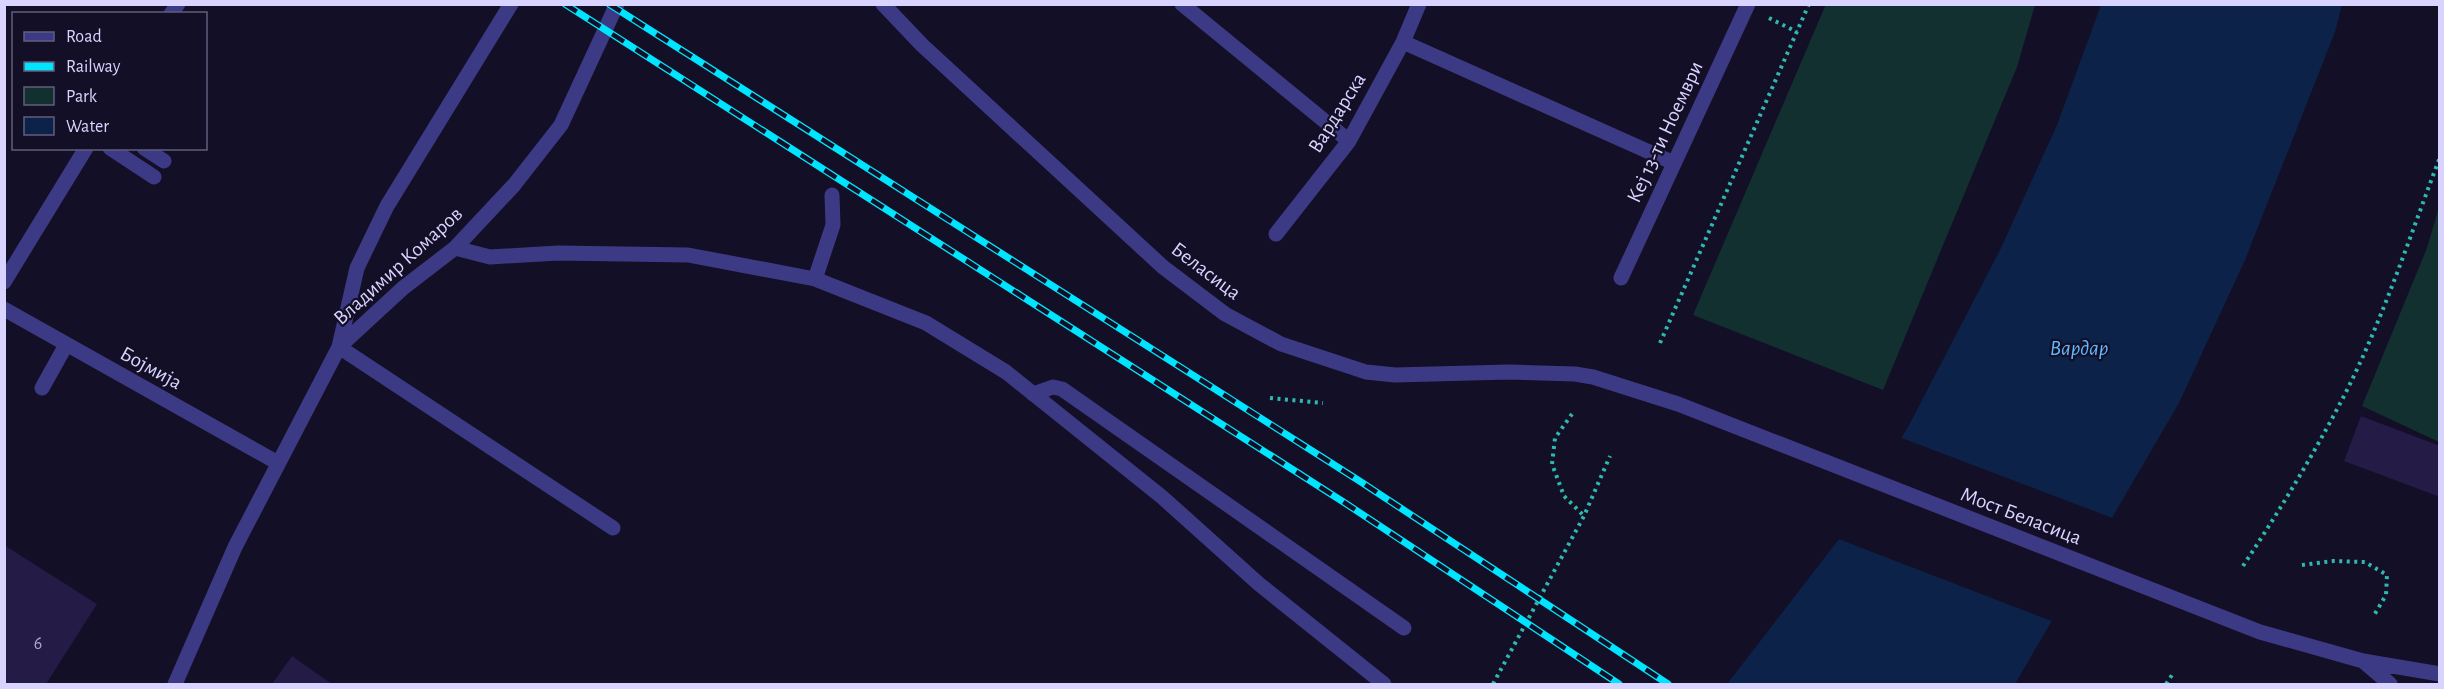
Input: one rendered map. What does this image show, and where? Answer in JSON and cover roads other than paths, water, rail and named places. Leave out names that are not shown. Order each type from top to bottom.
[{"type":"street","name":"Владимир Комаров","points":[[175,684],[235,547],[339,347],[357,268],[387,207],[511,4]]},
{"type":"street","name":"Владимир Комаров","points":[[339,347],[403,288],[455,248],[514,185],[561,125],[617,4]]},
{"type":"street","name":"Беласица","points":[[883,4],[922,45],[1163,267],[1226,314],[1272,339],[1350,369],[1377,374],[1509,372],[1575,374],[1593,377]]},
{"type":"street","points":[[1182,4],[1349,141]]},
{"type":"street","name":"Вардарска","points":[[1276,234],[1349,141],[1403,42],[1419,4]]},
{"type":"street","name":"Кеј 13-ти Ноември","points":[[1621,278],[1748,6]]},
{"type":"street","points":[[1403,42],[1674,163]]},
{"type":"street","points":[[4,282],[85,150]]},
{"type":"street","points":[[113,150],[154,177]]},
{"type":"street","points":[[147,150],[164,161]]},
{"type":"street","points":[[815,279],[833,225],[832,195]]},
{"type":"street","points":[[455,248],[490,256],[558,253],[688,255],[815,279],[926,323],[1006,372],[1162,497],[1259,584],[1384,684]]},
{"type":"street","name":"Бојмија","points":[[4,309],[278,463]]},
{"type":"street","points":[[42,388],[66,345]]},
{"type":"street","points":[[339,347],[613,528]]},
{"type":"street","name":"Мост Беласица","points":[[1593,377],[1695,410],[2260,632],[2363,661],[2439,674]]},
{"type":"street","points":[[1033,394],[1053,387],[1062,389],[1404,628]]},
{"type":"street","points":[[2363,661],[2390,684]]},
{"type":"water","name":"Вардар","points":[[2101,5],[2342,5],[2335,32],[2245,260],[2179,403],[2015,684],[1727,684],[1839,539],[1908,427],[2000,250],[2057,125]]},
{"type":"railway","points":[[565,4],[1345,503],[1619,684]]},
{"type":"railway","points":[[609,4],[1358,480],[1668,684]]}]
